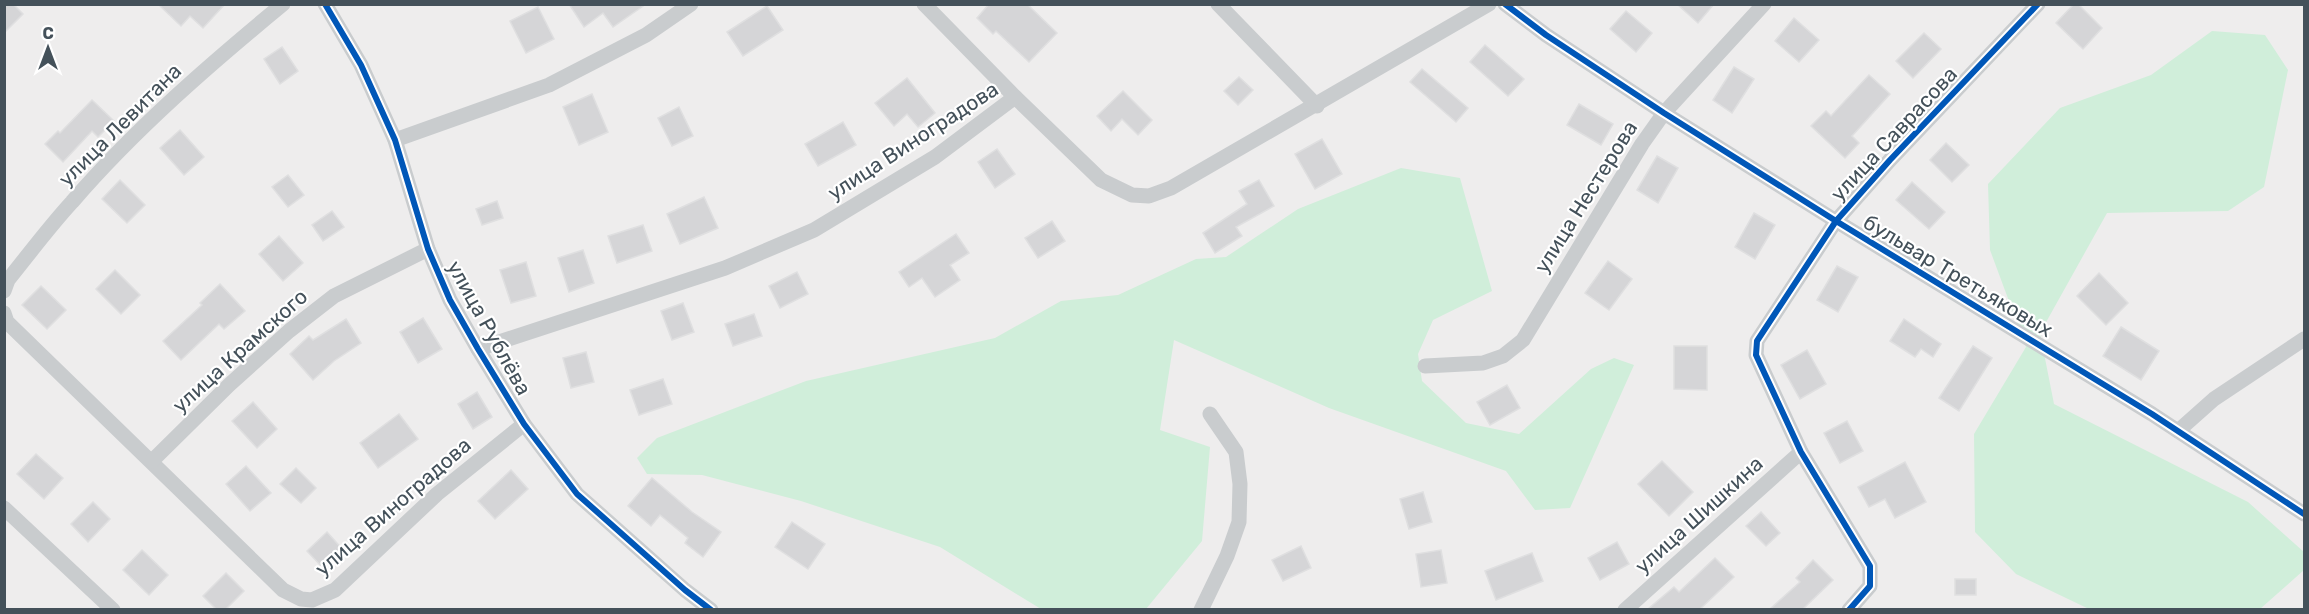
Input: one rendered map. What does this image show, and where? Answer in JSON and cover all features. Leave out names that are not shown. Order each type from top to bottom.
[{"type":"street","name":"улица Левитана","points":[[4,291],[8,280],[81,192],[139,132],[225,52],[283,4]]},
{"type":"street","name":"улица Рублёва","points":[[325,4],[361,66],[394,140],[428,249],[450,300],[524,424],[577,494],[685,590],[711,609]]},
{"type":"street","points":[[394,140],[549,85],[646,35],[691,4]]},
{"type":"street","points":[[924,4],[1015,98]]},
{"type":"street","points":[[1218,4],[1317,106]]},
{"type":"street","name":"улица Виноградова","points":[[478,349],[725,268],[814,230],[935,157],[1015,98],[1101,180],[1132,195],[1149,196],[1171,188],[1317,106],[1489,4]]},
{"type":"street","name":"бульвар Третьяковых","points":[[1505,4],[1546,35],[1665,112],[1836,221],[2178,431],[2304,514]]},
{"type":"street","name":"улица Нестерова","points":[[1425,366],[1483,363],[1503,356],[1523,340],[1642,144],[1665,112],[1764,4]]},
{"type":"street","name":"улица Саврасова","points":[[1849,609],[1870,586],[1870,566],[1802,452],[1756,355],[1757,341],[1836,221],[1890,160],[2038,4]]},
{"type":"street","name":"улица Крамского","points":[[152,461],[238,377],[289,331],[334,296],[428,249]]},
{"type":"street","points":[[6,317],[152,461]]},
{"type":"street","points":[[2178,431],[2214,399],[2304,339]]},
{"type":"street","points":[[1201,609],[1227,556],[1239,522],[1240,484],[1236,452],[1210,414]]},
{"type":"street","name":"улица Виноградова","points":[[152,461],[283,590],[301,599],[312,600],[335,590],[437,494],[524,424]]},
{"type":"street","name":"улица Шишкина","points":[[1624,609],[1802,452]]},
{"type":"street","points":[[4,508],[113,609]]},
{"type":"green space","points":[[2212,31],[2265,35],[2288,70],[2264,187],[2228,211],[2107,213],[2040,333],[2054,404],[2248,502],[2304,552],[2304,570],[2260,609],[2089,609],[2016,574],[1975,532],[1974,434],[2026,347],[1990,250],[1988,184],[2060,108],[2151,75]]},
{"type":"green space","points":[[1401,168],[1460,178],[1492,291],[1433,320],[1418,354],[1422,381],[1466,423],[1519,434],[1591,369],[1614,358],[1634,365],[1570,508],[1535,510],[1506,471],[1329,408],[1174,340],[1160,430],[1210,447],[1202,541],[1146,609],[1041,609],[940,547],[801,501],[702,475],[647,474],[637,458],[657,438],[806,381],[995,338],[1061,301],[1118,295],[1196,259],[1226,257],[1298,209]]},
{"type":"building","points":[[4,4],[13,4],[23,14],[4,33]]},
{"type":"building","points":[[158,4],[225,4],[203,28],[190,16],[181,26]]},
{"type":"building","points":[[569,4],[646,4],[613,27],[603,13],[584,27]]},
{"type":"building","points":[[989,4],[1027,4],[1057,33],[1029,62],[996,31],[993,34],[977,18]]},
{"type":"building","points":[[1677,4],[1714,4],[1698,23]]},
{"type":"building","points":[[2074,4],[2078,4],[2102,28],[2083,49],[2056,23]]},
{"type":"building","points":[[767,6],[783,30],[743,56],[727,32]]},
{"type":"building","points":[[538,7],[554,39],[526,53],[510,21]]},
{"type":"building","points":[[1626,11],[1652,33],[1636,52],[1610,29]]},
{"type":"building","points":[[1794,18],[1819,40],[1799,62],[1775,41]]},
{"type":"building","points":[[1924,33],[1941,49],[1913,78],[1896,61]]},
{"type":"building","points":[[1485,45],[1524,79],[1508,96],[1470,62]]},
{"type":"building","points":[[282,47],[298,71],[280,84],[264,59]]},
{"type":"building","points":[[1734,67],[1754,79],[1732,113],[1713,100]]},
{"type":"building","points":[[1422,69],[1468,108],[1456,122],[1410,82]]},
{"type":"building","points":[[1869,75],[1890,94],[1852,136],[1859,143],[1845,158],[1811,126],[1826,111],[1831,116]]},
{"type":"building","points":[[1239,77],[1253,90],[1238,105],[1224,91]]},
{"type":"building","points":[[907,78],[935,113],[918,127],[907,114],[894,126],[875,103]]},
{"type":"building","points":[[1123,91],[1152,120],[1138,135],[1122,119],[1111,131],[1097,116]]},
{"type":"building","points":[[592,94],[608,132],[579,145],[563,107]]},
{"type":"building","points":[[92,100],[114,121],[98,137],[92,131],[63,162],[45,144],[58,131],[60,133]]},
{"type":"building","points":[[1579,104],[1613,124],[1601,145],[1567,125]]},
{"type":"building","points":[[679,107],[693,136],[672,146],[658,118]]},
{"type":"building","points":[[843,122],[856,145],[818,166],[805,144]]},
{"type":"building","points":[[180,130],[204,157],[184,175],[160,148]]},
{"type":"building","points":[[1322,139],[1342,174],[1315,189],[1295,154]]},
{"type":"building","points":[[1946,143],[1969,165],[1952,182],[1930,160]]},
{"type":"building","points":[[997,149],[1015,174],[995,188],[978,162]]},
{"type":"building","points":[[1657,156],[1678,168],[1658,203],[1637,190]]},
{"type":"building","points":[[288,175],[304,195],[288,207],[272,187]]},
{"type":"building","points":[[120,180],[145,205],[127,223],[102,199]]},
{"type":"building","points":[[1259,180],[1274,206],[1236,227],[1242,236],[1215,253],[1203,233],[1247,204],[1239,191]]},
{"type":"building","points":[[1912,182],[1945,212],[1929,229],[1896,200]]},
{"type":"building","points":[[704,197],[718,228],[680,244],[667,214]]},
{"type":"building","points":[[497,201],[503,218],[482,225],[476,209]]},
{"type":"building","points":[[332,211],[344,227],[323,241],[312,225]]},
{"type":"building","points":[[1754,213],[1775,225],[1755,259],[1735,247]]},
{"type":"building","points":[[1052,221],[1065,241],[1038,258],[1025,238]]},
{"type":"building","points":[[643,225],[652,251],[617,263],[608,236]]},
{"type":"building","points":[[956,234],[969,253],[950,265],[960,280],[935,297],[922,278],[909,287],[899,272]]},
{"type":"building","points":[[279,236],[303,263],[283,281],[259,254]]},
{"type":"building","points":[[583,250],[594,283],[569,292],[558,258]]},
{"type":"building","points":[[1608,261],[1632,279],[1609,310],[1585,293]]},
{"type":"building","points":[[526,262],[536,296],[511,303],[500,270]]},
{"type":"building","points":[[1837,266],[1858,277],[1838,312],[1817,300]]},
{"type":"building","points":[[115,270],[140,295],[121,314],[96,289]]},
{"type":"building","points":[[797,272],[808,294],[780,308],[769,286]]},
{"type":"building","points":[[2099,273],[2128,303],[2106,325],[2077,296]]},
{"type":"building","points":[[220,284],[245,311],[224,329],[219,324],[181,360],[163,341],[202,305],[200,303]]},
{"type":"building","points":[[41,286],[66,310],[47,329],[22,305]]},
{"type":"building","points":[[683,303],[694,332],[672,340],[661,311]]},
{"type":"building","points":[[754,314],[762,336],[733,346],[725,324]]},
{"type":"building","points":[[423,318],[442,349],[418,363],[400,332]]},
{"type":"building","points":[[346,319],[361,343],[334,361],[313,380],[290,354],[309,336],[313,340]]},
{"type":"building","points":[[1904,319],[1941,344],[1933,357],[1921,349],[1915,357],[1890,341]]},
{"type":"building","points":[[2121,327],[2159,351],[2141,380],[2103,356]]},
{"type":"building","points":[[1674,346],[1707,346],[1707,390],[1674,389]]},
{"type":"building","points":[[1973,346],[1992,358],[1959,411],[1939,398]]},
{"type":"building","points":[[1807,350],[1826,384],[1800,399],[1781,365]]},
{"type":"building","points":[[586,352],[594,382],[571,388],[563,358]]},
{"type":"building","points":[[663,379],[672,404],[639,415],[630,390]]},
{"type":"building","points":[[1507,385],[1520,408],[1490,425],[1477,402]]},
{"type":"building","points":[[477,392],[492,417],[473,429],[458,404]]},
{"type":"building","points":[[253,402],[277,429],[257,448],[232,421]]},
{"type":"building","points":[[399,414],[418,439],[378,468],[360,443]]},
{"type":"building","points":[[1847,421],[1863,451],[1840,463],[1824,433]]},
{"type":"building","points":[[36,454],[63,478],[44,499],[17,474]]},
{"type":"building","points":[[1662,461],[1693,492],[1669,516],[1638,484]]},
{"type":"building","points":[[1905,462],[1926,502],[1895,518],[1885,499],[1869,507],[1858,487]]},
{"type":"building","points":[[246,466],[271,493],[250,511],[226,484]]},
{"type":"building","points":[[296,468],[316,488],[301,503],[280,484]]},
{"type":"building","points":[[511,470],[528,489],[495,519],[478,501]]},
{"type":"building","points":[[652,478],[692,512],[721,532],[703,557],[685,543],[688,538],[660,515],[651,526],[628,506]]},
{"type":"building","points":[[1423,492],[1432,522],[1409,529],[1400,499]]},
{"type":"building","points":[[93,502],[110,519],[88,542],[71,524]]},
{"type":"building","points":[[1761,512],[1780,533],[1766,546],[1746,526]]},
{"type":"building","points":[[792,522],[825,544],[808,569],[775,547]]},
{"type":"building","points":[[327,532],[344,551],[324,569],[307,551]]},
{"type":"building","points":[[1617,542],[1629,564],[1600,580],[1588,558]]},
{"type":"building","points":[[1301,546],[1311,568],[1283,581],[1272,560]]},
{"type":"building","points":[[142,550],[168,575],[149,595],[123,570]]},
{"type":"building","points":[[1441,550],[1447,583],[1421,587],[1416,554]]},
{"type":"building","points":[[1532,553],[1543,581],[1496,600],[1485,571]]},
{"type":"building","points":[[1715,558],[1734,577],[1700,609],[1648,609],[1674,587],[1679,592]]},
{"type":"building","points":[[1813,560],[1833,580],[1803,609],[1770,609],[1800,582],[1796,578]]},
{"type":"building","points":[[226,573],[244,591],[226,609],[216,609],[203,596]]},
{"type":"building","points":[[1955,579],[1976,579],[1976,595],[1955,595]]},
{"type":"cycle path","points":[[325,4],[361,65],[395,140],[428,249],[450,300],[524,424],[577,494],[685,590],[711,610]]},
{"type":"cycle path","points":[[1505,4],[1546,35],[1664,113],[2152,414],[2304,514]]},
{"type":"cycle path","points":[[1849,610],[1870,586],[1870,566],[1801,452],[1756,355],[1757,341],[1836,221],[1890,160],[2038,4]]}]
